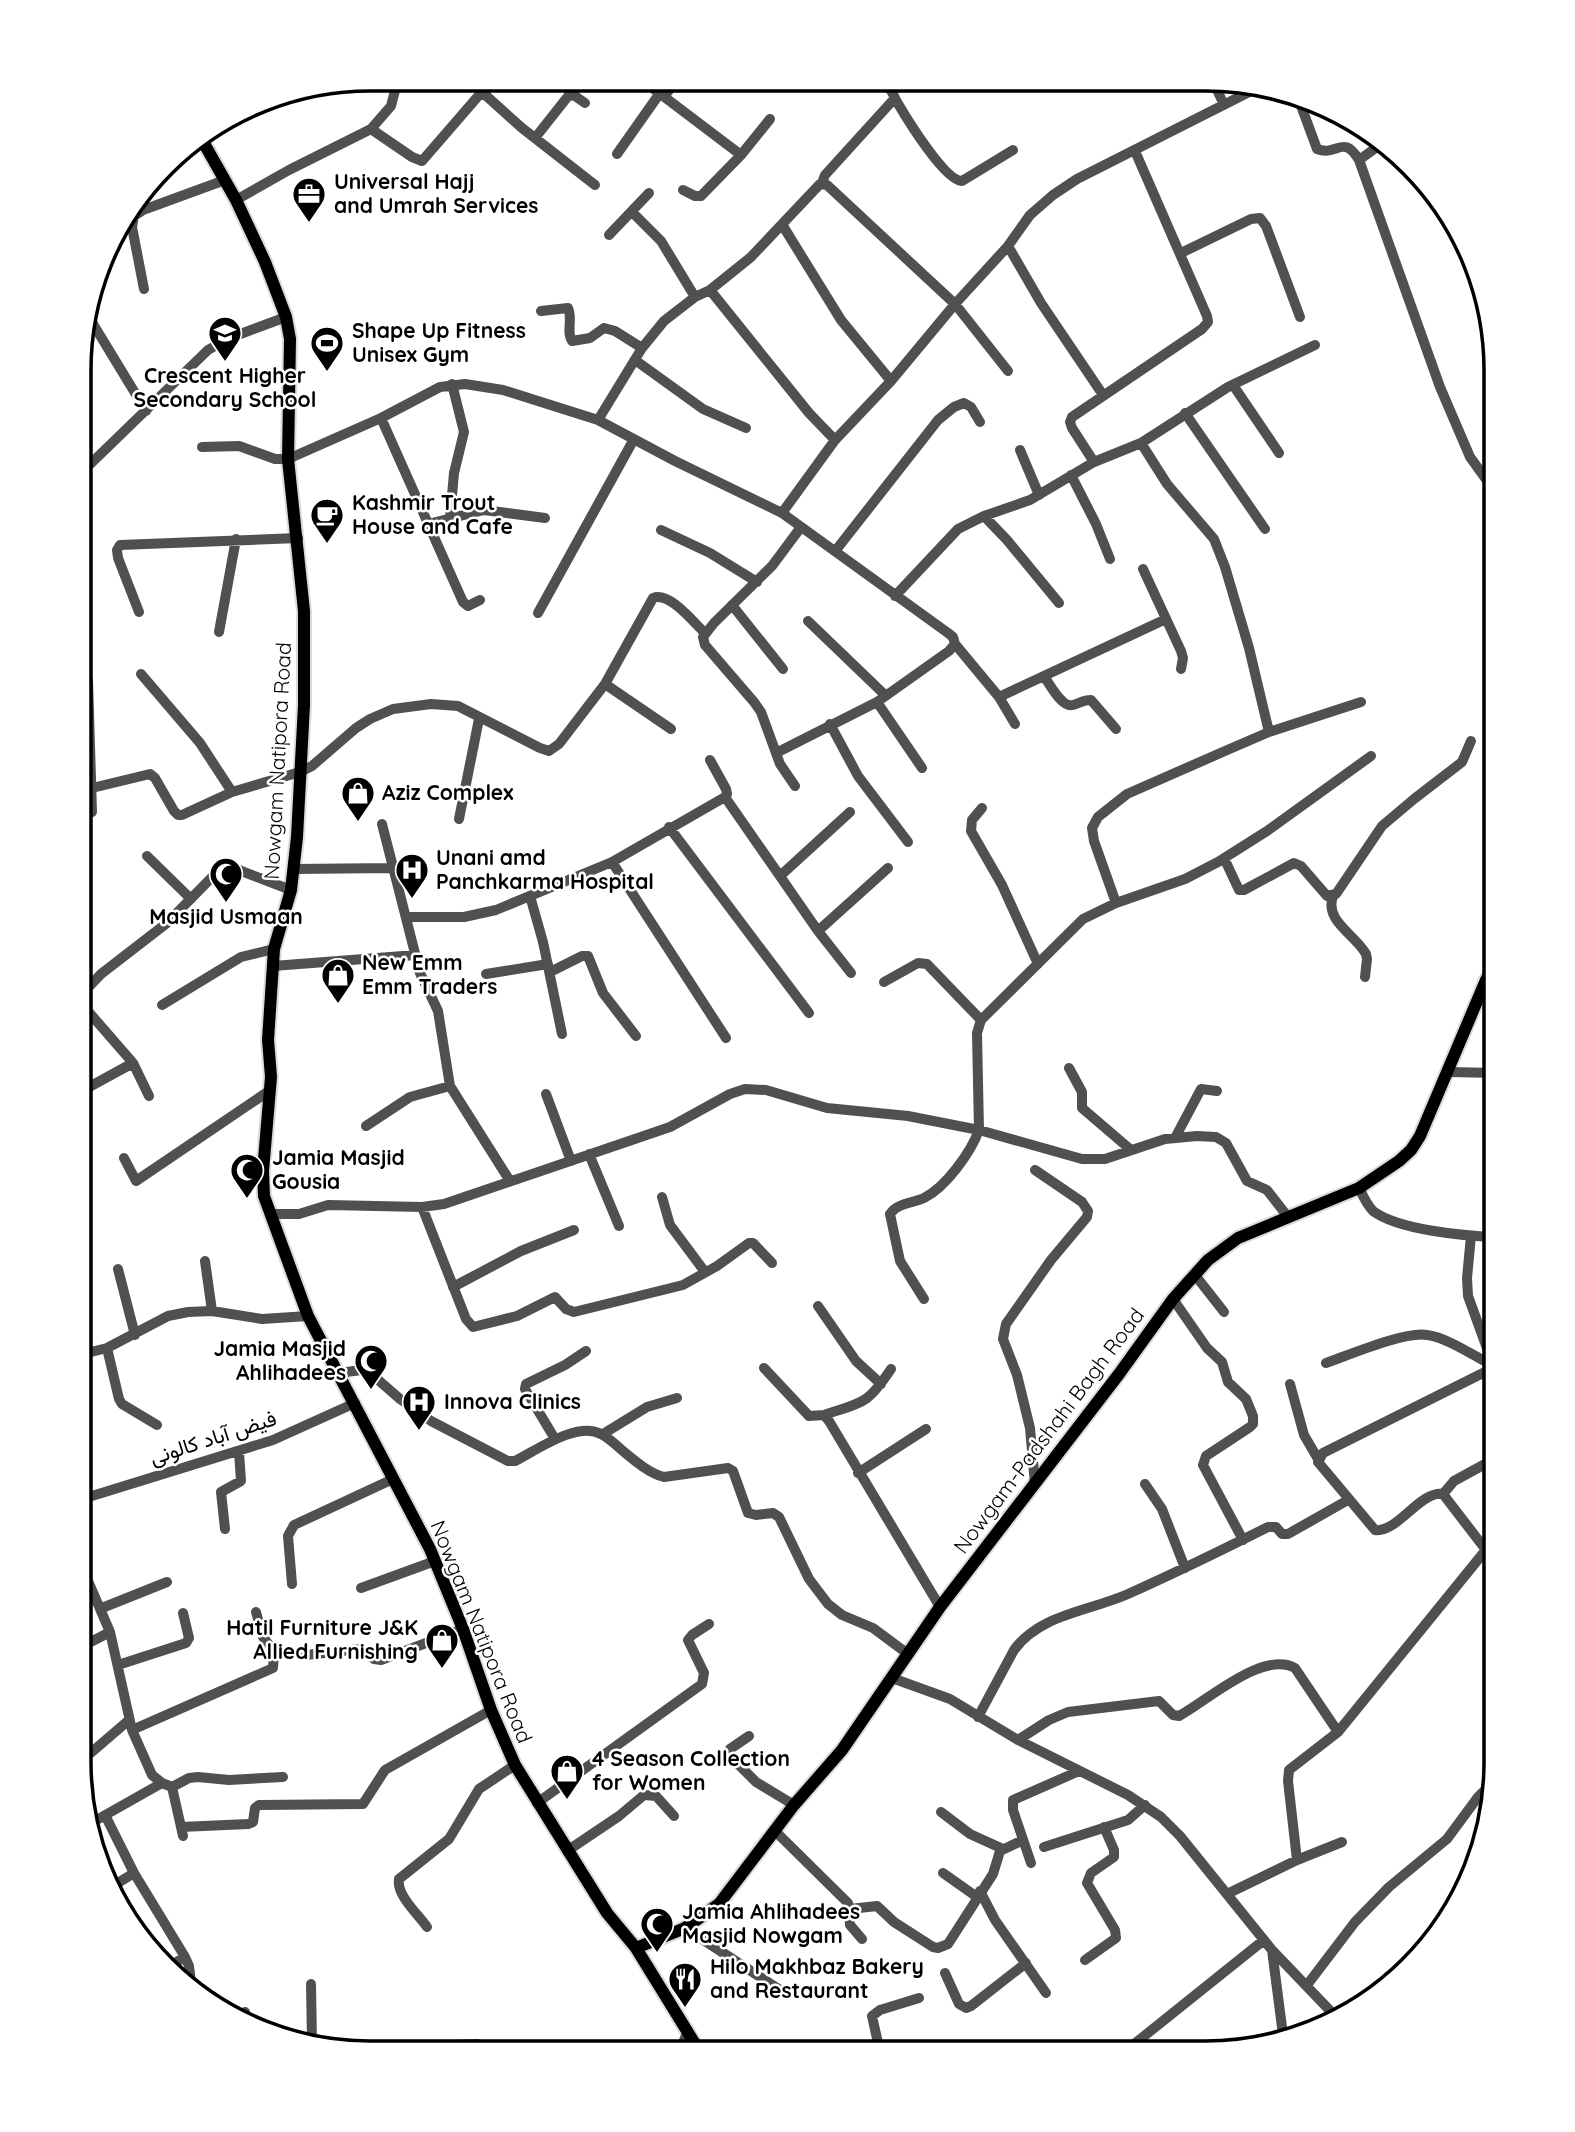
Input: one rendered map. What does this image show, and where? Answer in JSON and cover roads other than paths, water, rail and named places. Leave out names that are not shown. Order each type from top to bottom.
[{"type":"main road","name":"Nowgam Natipora Road","points":[[205,145],[236,200],[265,262],[286,317],[290,339],[288,459],[304,611],[304,705],[291,890],[274,949],[268,1041],[269,1091],[263,1171],[264,1196],[308,1316],[435,1561],[463,1629],[491,1710],[515,1765],[607,1913],[636,1948],[694,2041]]},
{"type":"main road","name":"Nowgam-Padshahi Bagh Road","points":[[636,1948],[685,1928],[719,1904],[794,1805],[842,1750],[940,1607],[1172,1299],[1208,1260],[1238,1238],[1359,1188],[1389,1170],[1411,1150],[1449,1072],[1484,985]]},
{"type":"street","points":[[236,200],[371,129],[391,106],[395,91]]},
{"type":"street","points":[[657,91],[741,155]]},
{"type":"street","points":[[617,154],[666,91]]},
{"type":"street","points":[[892,91],[941,166],[957,181],[962,181],[1013,150]]},
{"type":"street","points":[[371,129],[412,157],[422,160],[482,92],[594,185]]},
{"type":"street","points":[[1218,92],[1224,105]]},
{"type":"street","points":[[782,513],[835,440],[891,381],[1007,246],[1030,215],[1077,179],[1246,94]]},
{"type":"street","points":[[535,138],[569,95],[586,103]]},
{"type":"street","points":[[822,184],[825,175],[895,98]]},
{"type":"street","points":[[1302,109],[1318,149],[1323,151],[1346,146],[1351,148],[1359,160],[1440,387],[1470,457],[1484,475]]},
{"type":"street","points":[[683,190],[701,196],[741,155],[770,119]]},
{"type":"street","points":[[1359,160],[1375,149]]},
{"type":"street","points":[[1094,462],[1070,422],[1073,415],[1206,326],[1207,316],[1135,151]]},
{"type":"street","points":[[140,212],[225,180]]},
{"type":"street","points":[[598,420],[642,348],[664,321],[695,297],[710,290],[751,257],[783,226],[817,186],[822,184],[827,185],[955,304],[1008,370]]},
{"type":"street","points":[[609,235],[649,193]]},
{"type":"street","points":[[632,212],[661,241],[695,297]]},
{"type":"street","points":[[1181,253],[1251,219],[1260,218],[1266,226],[1300,317]]},
{"type":"street","points":[[133,223],[144,289]]},
{"type":"street","points":[[783,226],[841,320],[891,381]]},
{"type":"street","points":[[1007,246],[1041,303],[1104,395]]},
{"type":"street","points":[[710,290],[808,413],[835,440]]},
{"type":"street","points":[[541,311],[568,308],[571,315],[569,337],[572,341],[590,338],[604,328],[642,348]]},
{"type":"street","points":[[91,463],[208,350],[227,339],[286,317]]},
{"type":"street","points":[[94,327],[123,370],[146,411]]},
{"type":"street","points":[[895,596],[958,529],[984,516],[1016,506],[1094,462],[1141,443],[1233,384],[1315,345]]},
{"type":"street","points":[[635,360],[703,409],[746,428]]},
{"type":"street","points":[[202,447],[239,446],[275,459],[288,459],[307,453],[381,418],[430,391],[452,384],[503,390],[598,420],[782,513],[836,551],[953,637],[1016,724]]},
{"type":"street","points":[[450,518],[454,473],[464,432],[452,384]]},
{"type":"street","points":[[1233,384],[1279,453]]},
{"type":"street","points":[[836,551],[938,421],[954,407],[964,403],[971,407],[980,422]]},
{"type":"street","points":[[1185,413],[1265,529]]},
{"type":"street","points":[[381,418],[464,604],[471,605],[480,600]]},
{"type":"street","points":[[538,613],[634,439]]},
{"type":"street","points":[[1141,443],[1167,484],[1214,539],[1225,566],[1249,648],[1269,732]]},
{"type":"street","points":[[1020,450],[1039,495]]},
{"type":"street","points":[[1070,475],[1096,524],[1110,559]]},
{"type":"street","points":[[428,524],[484,510],[545,519]]},
{"type":"street","points":[[984,516],[1059,603]]},
{"type":"street","points":[[795,786],[776,753],[761,712],[705,645],[703,637],[757,582],[801,527]]},
{"type":"street","points":[[661,530],[695,545],[757,582]]},
{"type":"street","points":[[139,612],[118,558],[117,550],[120,545],[298,538]]},
{"type":"street","points":[[219,632],[236,539]]},
{"type":"street","points":[[1143,569],[1183,655],[1181,669]]},
{"type":"street","points":[[92,788],[150,774],[180,816],[232,792],[300,772],[327,755],[363,723],[393,709],[431,704],[466,710],[479,719],[549,751],[559,744],[605,684],[653,598],[668,598],[705,634]]},
{"type":"street","points":[[732,605],[783,669]]},
{"type":"street","points":[[999,698],[1167,619]]},
{"type":"street","points":[[808,621],[881,698],[922,768]]},
{"type":"street","points":[[776,753],[881,698],[950,651],[956,644]]},
{"type":"street","points":[[141,674],[200,743],[232,792]]},
{"type":"street","points":[[1044,676],[1065,704],[1071,706],[1091,700],[1116,729]]},
{"type":"street","points":[[605,684],[671,729]]},
{"type":"street","points":[[1116,903],[1094,841],[1092,828],[1098,817],[1127,794],[1269,732],[1361,702]]},
{"type":"street","points":[[459,819],[479,719]]},
{"type":"street","points":[[830,724],[858,776],[908,842]]},
{"type":"street","points":[[1224,858],[1239,890],[1294,863],[1301,866],[1327,896],[1332,896],[1340,891],[1382,826],[1462,762],[1471,741]]},
{"type":"street","points":[[924,1299],[900,1261],[890,1213],[895,1208],[924,1198],[939,1186],[970,1151],[979,1130],[976,1038],[982,1020],[1083,919],[1116,903],[1185,879],[1224,858],[1267,831],[1371,756]]},
{"type":"street","points":[[407,917],[473,916],[612,862],[668,827],[725,797],[726,789],[710,760]]},
{"type":"street","points":[[91,761],[92,812]]},
{"type":"street","points":[[725,797],[818,931],[851,973]]},
{"type":"street","points":[[982,808],[972,820],[971,831],[1002,885],[1038,964]]},
{"type":"street","points":[[780,876],[850,812]]},
{"type":"street","points":[[382,824],[422,980],[438,1011],[450,1086],[510,1181]]},
{"type":"street","points":[[668,827],[809,1013]]},
{"type":"street","points":[[147,856],[191,899]]},
{"type":"street","points":[[612,862],[726,1038]]},
{"type":"street","points":[[91,984],[167,923],[219,870],[228,867],[291,890]]},
{"type":"street","points":[[293,869],[394,868]]},
{"type":"street","points":[[818,931],[888,868]]},
{"type":"street","points":[[530,896],[549,968],[562,1034]]},
{"type":"street","points":[[1332,896],[1331,914],[1366,954],[1364,977]]},
{"type":"street","points":[[162,1005],[241,957],[274,949]]},
{"type":"street","points":[[273,966],[416,955]]},
{"type":"street","points":[[486,974],[549,968],[588,956],[603,993],[636,1036]]},
{"type":"street","points":[[884,982],[918,963],[927,964],[982,1020]]},
{"type":"street","points":[[91,1015],[133,1063],[149,1096]]},
{"type":"street","points":[[91,1086],[133,1063]]},
{"type":"street","points":[[1069,1068],[1082,1092],[1082,1108],[1131,1150]]},
{"type":"street","points":[[1449,1072],[1484,1073]]},
{"type":"street","points":[[366,1126],[410,1097],[450,1086]]},
{"type":"street","points":[[1175,1138],[1199,1091],[1205,1088],[1217,1091]]},
{"type":"street","points":[[270,1214],[299,1214],[328,1205],[422,1207],[454,1201],[670,1127],[730,1094],[745,1089],[766,1090],[827,1108],[908,1115],[979,1130],[1082,1159],[1105,1158],[1152,1142],[1175,1138],[1208,1136],[1221,1139],[1226,1143],[1241,1175],[1266,1190],[1287,1217]]},
{"type":"street","points":[[124,1158],[136,1181],[269,1091]]},
{"type":"street","points":[[546,1094],[571,1161]]},
{"type":"street","points":[[589,1154],[619,1226]]},
{"type":"street","points":[[1035,1171],[1082,1202],[1088,1211],[1087,1217],[1051,1261],[1006,1324],[1004,1331],[1003,1339],[1017,1376],[1030,1428],[1035,1484]]},
{"type":"street","points":[[1359,1188],[1369,1206],[1380,1215],[1422,1228],[1484,1237]]},
{"type":"street","points":[[662,1197],[670,1226],[705,1272]]},
{"type":"street","points":[[422,1207],[466,1319],[469,1324],[478,1327],[517,1316],[551,1298],[558,1298],[569,1311],[579,1311],[674,1288],[705,1272],[749,1243],[753,1243],[772,1263]]},
{"type":"street","points":[[453,1287],[522,1251],[574,1230]]},
{"type":"street","points":[[1471,1236],[1468,1296],[1484,1342]]},
{"type":"street","points":[[205,1261],[212,1311]]},
{"type":"street","points":[[118,1269],[135,1335]]},
{"type":"street","points":[[1195,1275],[1224,1312]]},
{"type":"street","points":[[1172,1299],[1207,1348],[1222,1362],[1228,1382],[1244,1396],[1253,1416],[1253,1424],[1250,1427],[1206,1456],[1203,1465],[1243,1539]]},
{"type":"street","points":[[818,1306],[856,1361],[881,1384]]},
{"type":"street","points":[[91,1353],[135,1335],[168,1316],[188,1312],[212,1311],[262,1319],[308,1316]]},
{"type":"street","points":[[1326,1363],[1422,1334],[1433,1336],[1484,1361]]},
{"type":"street","points":[[107,1348],[122,1404],[157,1425]]},
{"type":"street","points":[[555,1439],[526,1390],[526,1384],[565,1365],[586,1351]]},
{"type":"street","points":[[764,1368],[809,1416],[824,1415],[864,1402],[876,1392],[891,1370]]},
{"type":"street","points":[[339,1373],[369,1371],[400,1399],[431,1421],[508,1461],[515,1461],[555,1439],[588,1430],[603,1434],[637,1463],[664,1477],[731,1469],[746,1511],[752,1515],[773,1513],[779,1517],[809,1579],[828,1604],[842,1615],[873,1628],[908,1654]]},
{"type":"street","points":[[1318,1459],[1323,1453],[1484,1373]]},
{"type":"street","points":[[1290,1384],[1304,1435],[1319,1465],[1370,1527],[1381,1531],[1433,1494],[1443,1494],[1454,1481],[1484,1465]]},
{"type":"street","points":[[603,1434],[647,1407],[677,1398]]},
{"type":"street","name":"فیض آباد کالونی","points":[[91,1496],[273,1440],[355,1403]]},
{"type":"street","points":[[824,1415],[940,1607]]},
{"type":"street","points":[[858,1473],[926,1429]]},
{"type":"street","points":[[225,1529],[220,1496],[224,1489],[241,1481],[239,1452]]},
{"type":"street","points":[[292,1584],[288,1536],[294,1525],[393,1479]]},
{"type":"street","points":[[1145,1484],[1161,1509],[1185,1567]]},
{"type":"street","points":[[1443,1494],[1484,1549]]},
{"type":"street","points":[[978,1717],[1014,1650],[1027,1635],[1070,1613],[1112,1601],[1273,1526],[1282,1534],[1289,1534],[1348,1500]]},
{"type":"street","points":[[1297,1860],[1287,1781],[1289,1770],[1338,1732],[1484,1551]]},
{"type":"street","points":[[361,1588],[435,1561]]},
{"type":"street","points":[[102,1608],[167,1582]]},
{"type":"street","points":[[91,1585],[110,1632],[131,1725],[152,1775],[167,1785],[182,1831],[251,1823],[255,1819],[255,1808],[258,1805],[363,1804],[385,1770],[491,1710]]},
{"type":"street","points":[[91,1754],[131,1725],[273,1668],[274,1651],[264,1637],[256,1612]]},
{"type":"street","points":[[118,1665],[186,1643],[189,1638],[183,1613]]},
{"type":"street","points":[[537,1803],[702,1684],[705,1677],[703,1668],[688,1640],[709,1624]]},
{"type":"street","points":[[306,1655],[361,1649],[374,1659],[381,1660],[463,1629]]},
{"type":"street","points":[[91,1642],[110,1632]]},
{"type":"street","points":[[1018,1740],[1058,1715],[1080,1709],[1159,1702],[1173,1715],[1180,1716],[1253,1670],[1282,1664],[1295,1668],[1338,1732]]},
{"type":"street","points":[[892,1678],[939,1694],[1018,1740],[1145,1805],[1171,1826],[1272,1950],[1331,2011]]},
{"type":"street","points":[[748,1736],[730,1749],[730,1756],[756,1783],[794,1805]]},
{"type":"street","points":[[427,1927],[400,1891],[397,1883],[399,1879],[449,1839],[480,1789],[515,1765]]},
{"type":"street","points":[[1031,1863],[1013,1810],[1015,1797],[1079,1770]]},
{"type":"street","points":[[97,1820],[167,1785],[188,1778],[229,1780],[283,1777]]},
{"type":"street","points":[[1307,1985],[1355,1922],[1389,1887],[1447,1839],[1482,1793]]},
{"type":"street","points":[[568,1851],[644,1795],[656,1796],[674,1816]]},
{"type":"street","points":[[1044,1847],[1128,1821],[1145,1805]]},
{"type":"street","points":[[941,1812],[970,1834],[1003,1849]]},
{"type":"street","points":[[105,1815],[134,1873],[185,1957],[190,1975]]},
{"type":"street","points":[[1085,1960],[1116,1938],[1115,1930],[1087,1883],[1091,1873],[1114,1857],[1114,1850],[1104,1827]]},
{"type":"street","points":[[775,1831],[844,1899],[850,1909],[850,1925],[862,1939]]},
{"type":"street","points":[[850,1909],[877,1906],[894,1922],[938,1948],[948,1944],[993,1874],[999,1854],[1003,1849],[1023,1839]]},
{"type":"street","points":[[1227,1894],[1297,1860],[1342,1842]]},
{"type":"street","points":[[118,1883],[134,1873]]},
{"type":"street","points":[[943,1873],[978,1894],[1046,1993]]},
{"type":"street","points":[[685,1928],[780,1990]]},
{"type":"street","points":[[1147,2041],[1264,1940]]},
{"type":"street","points":[[1272,1950],[1282,2030]]},
{"type":"street","points":[[176,1962],[185,1957]]},
{"type":"street","points":[[945,1973],[959,2004],[965,2008],[1026,1963]]},
{"type":"street","points":[[311,1984],[312,2035]]},
{"type":"street","points":[[878,2041],[872,2016],[880,2010],[919,1998]]},
{"type":"street","points":[[684,2041],[688,2031]]},
{"type":"place","name":"Universal Hajj and Umrah Services","points":[[309,224]]},
{"type":"place","name":"Crescent Higher Secondary School","points":[[225,363]]},
{"type":"place","name":"Shape Up Fitness Unisex Gym","points":[[327,373]]},
{"type":"place","name":"Kashmir Trout House and Cafe","points":[[327,545]]},
{"type":"place","name":"Aziz Complex","points":[[358,823]]},
{"type":"place","name":"Unani amd Panchkarma Hospital","points":[[412,900]]},
{"type":"place","name":"Masjid Usmaan","points":[[226,904]]},
{"type":"place","name":"New Emm Emm Traders","points":[[338,1005]]},
{"type":"place","name":"Jamia Masjid Gousia","points":[[247,1200]]},
{"type":"place","name":"Jamia Masjid Ahlihadees","points":[[371,1391]]},
{"type":"place","name":"Innova Clinics","points":[[419,1432]]},
{"type":"place","name":"Hatil Furniture J&K Allied Furnishing","points":[[442,1670]]},
{"type":"place","name":"4 Season Collection for Women","points":[[567,1801]]},
{"type":"place","name":"Jamia Ahlihadees Masjid Nowgam","points":[[657,1954]]},
{"type":"place","name":"Hilo Makhbaz Bakery and Restaurant","points":[[685,2009]]}]
